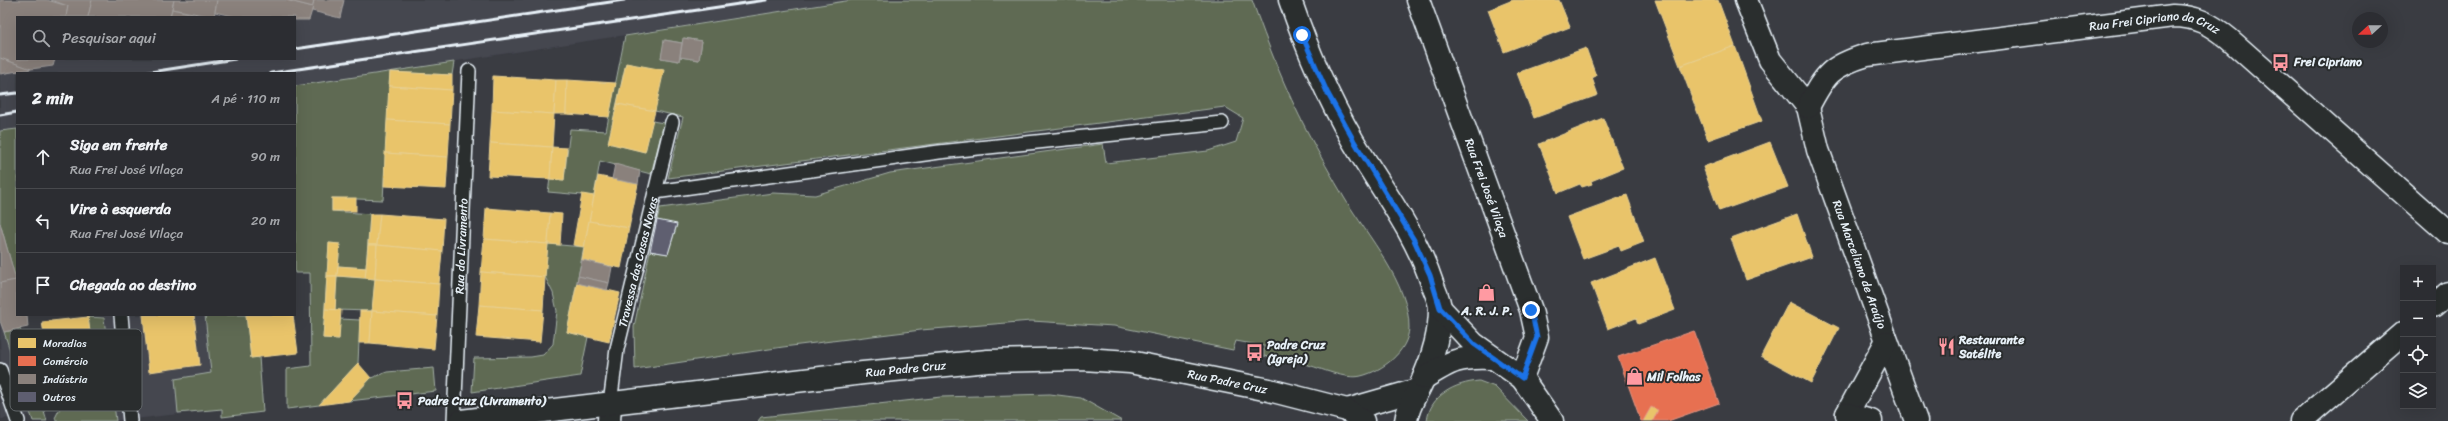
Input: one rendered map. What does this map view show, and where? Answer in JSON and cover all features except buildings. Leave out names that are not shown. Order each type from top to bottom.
[{"type":"street","points":[[1290,0],[1302,35],[1327,92],[1354,141],[1414,240],[1430,275],[1440,308],[1438,330],[1421,384],[1408,408],[1406,421]]},
{"type":"street","name":"Rua Frei José Vilaça","points":[[1418,0],[1531,310],[1537,337],[1522,378]]},
{"type":"street","points":[[1746,0],[1770,60],[1808,107]]},
{"type":"street","name":"Rua Frei Cipriano da Cruz","points":[[1808,107],[1823,78],[1846,62],[1867,55],[2172,16],[2186,16],[2200,19],[2229,39],[2448,233]]},
{"type":"street","name":"Rua Marceliano de Araújo","points":[[1808,107],[1818,150],[1886,342],[1916,421]]},
{"type":"street","points":[[2436,303],[2448,293]]},
{"type":"street","points":[[1440,308],[1474,344],[1522,378],[1552,421]]},
{"type":"street","points":[[2301,421],[2400,335]]},
{"type":"street","points":[[1871,421],[1838,418],[1886,342]]},
{"type":"street","points":[[1421,384],[1446,364],[1468,357],[1492,358]]},
{"type":"street","name":"Rua Padre Cruz","points":[[461,421],[610,413],[863,373],[988,361],[1083,359],[1130,362],[1269,390],[1355,415],[1421,384]]},
{"type":"lane","name":"Rua do Livramento","points":[[454,421],[469,71]]},
{"type":"lane","name":"Travessa das Casas Novas","points":[[610,413],[617,348],[672,122]]},
{"type":"lane","points":[[655,192],[939,152],[1222,123]]},
{"type":"lane","points":[[121,316],[122,329]]},
{"type":"lane","points":[[0,370],[10,398]]},
{"type":"lane","points":[[14,411],[18,421]]},
{"type":"lane","points":[[129,411],[130,421]]},
{"type":"shaded area","points":[[0,0],[852,0],[296,86],[296,72],[16,72],[16,129],[0,131]]},
{"type":"shaded area","points":[[104,316],[221,316],[223,409],[116,421],[115,411],[142,411],[142,329],[106,329]]},
{"type":"shaded area","points":[[0,321],[10,351],[10,411],[30,411],[31,415],[1,419]]},
{"type":"green space","points":[[852,0],[1252,0],[1277,67],[1307,131],[1345,199],[1386,261],[1403,295],[1409,328],[1408,337],[1399,352],[1385,365],[1377,370],[1355,377],[1333,373],[1295,361],[1264,356],[1264,346],[1236,341],[1233,350],[1114,326],[1031,321],[921,330],[783,347],[635,369],[634,327],[650,251],[668,254],[677,225],[657,220],[660,208],[773,193],[815,195],[890,173],[1103,144],[1106,163],[1208,151],[1236,142],[1243,118],[1225,107],[668,178],[683,117],[655,111],[626,63],[608,143],[645,152],[652,121],[664,123],[651,174],[600,161],[594,196],[548,192],[550,179],[564,180],[570,129],[606,131],[625,36]],"holes":[[[684,38],[702,41],[699,60],[680,57],[679,61],[661,58],[665,40],[682,43]]]},
{"type":"green space","points":[[454,62],[452,75],[390,72],[383,200],[332,198],[332,211],[370,214],[366,268],[338,266],[340,244],[329,243],[323,338],[339,339],[340,319],[360,320],[358,363],[319,405],[287,409],[287,369],[311,366],[310,273],[296,273],[296,86]]},
{"type":"green space","points":[[16,129],[16,280],[0,223],[0,131]]},
{"type":"green space","points":[[548,244],[584,247],[567,332],[588,337],[580,376],[472,392],[474,358],[531,357],[543,355],[553,344],[557,311],[553,293],[545,277]]},
{"type":"green space","points":[[337,276],[375,279],[372,311],[335,310]]},
{"type":"green space","points":[[205,316],[246,316],[251,358],[259,357],[263,412],[222,417],[222,409],[178,413],[175,379],[211,373]]},
{"type":"green space","points":[[88,317],[104,318],[105,329],[90,329]]},
{"type":"green space","points":[[10,331],[10,350],[4,332]]},
{"type":"green space","points":[[434,368],[436,391],[349,401],[371,378],[387,372]]},
{"type":"green space","points":[[1479,381],[1495,387],[1528,421],[1427,421],[1429,412],[1438,397],[1461,384]]},
{"type":"green space","points":[[1050,394],[1081,398],[1122,421],[758,421],[761,417],[941,397]]},
{"type":"green space","points":[[30,411],[44,411],[47,421],[33,421]]},
{"type":"green space","points":[[58,411],[115,411],[116,421],[56,421],[55,418]]},
{"type":"railway","points":[[296,49],[624,0]]},
{"type":"railway","points":[[278,72],[766,0]]},
{"type":"railway","points":[[150,72],[228,60]]},
{"type":"railway","points":[[0,95],[16,93]]},
{"type":"railway","points":[[0,115],[16,112]]},
{"type":"place","name":"Frei Cipriano","points":[[2281,62]]},
{"type":"place","name":"A. R. J. P.","points":[[1487,292]]},
{"type":"place","name":"Restaurante Satélite","points":[[1946,347]]},
{"type":"place","name":"Padre Cruz (Igreja)","points":[[1254,352]]},
{"type":"place","name":"Mil Folhas","points":[[1634,377]]},
{"type":"place","name":"Padre Cruz (Livramento)","points":[[405,401]]},
{"type":"route","points":[[1302,35],[1327,92],[1354,141],[1414,240],[1430,275],[1440,308],[1474,344],[1522,378],[1537,337],[1531,310]]}]
